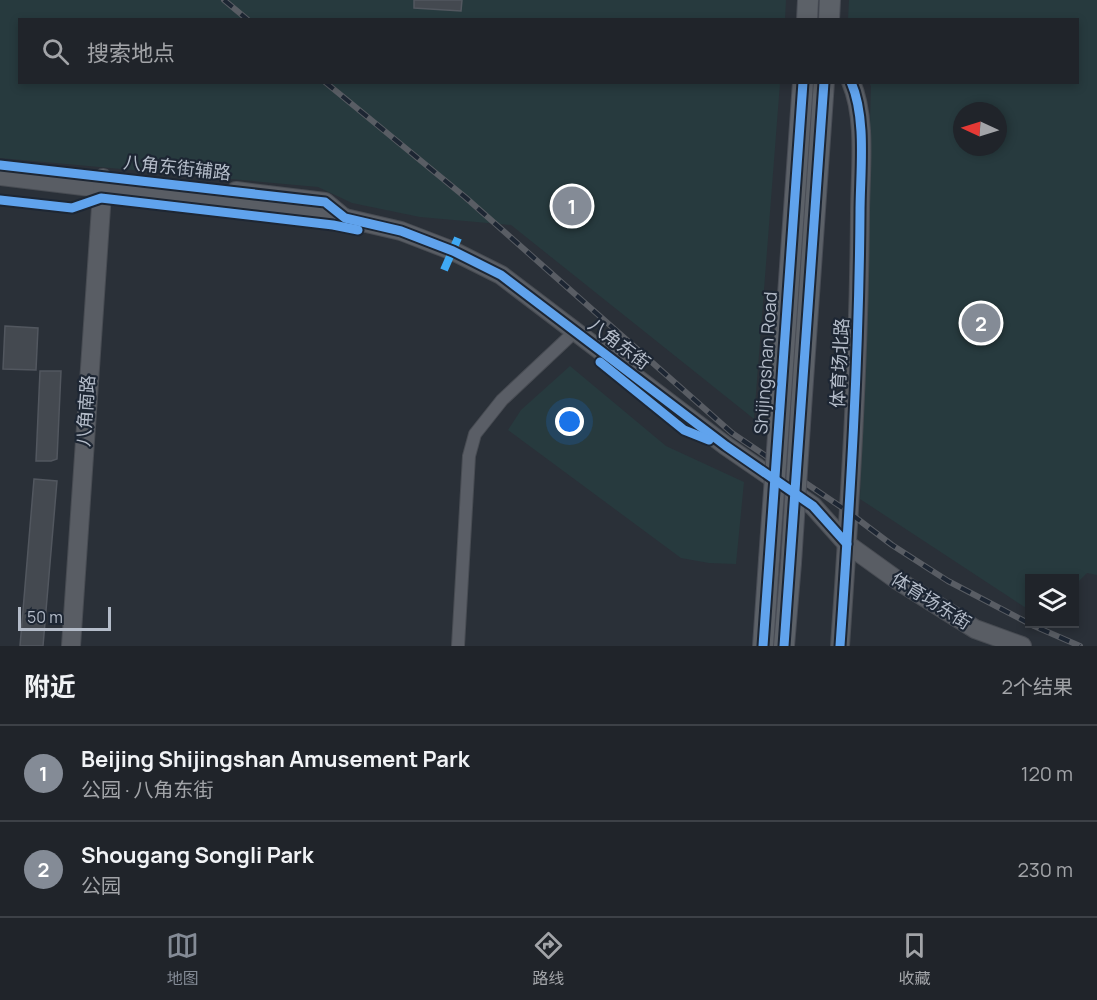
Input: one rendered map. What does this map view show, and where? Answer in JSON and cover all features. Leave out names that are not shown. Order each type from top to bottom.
[{"type":"main road","points":[[807,18],[808,0]]},
{"type":"main road","points":[[829,18],[830,0]]},
{"type":"main road","name":"Shijingshan Road","points":[[763,646],[803,84]]},
{"type":"main road","points":[[784,646],[824,84]]},
{"type":"street","name":"体育场北路","points":[[840,646],[857,366],[860,243],[860,133],[858,98],[852,84]]},
{"type":"street","name":"八角东街辅路","points":[[0,165],[102,188]]},
{"type":"street","name":"八角东街","points":[[0,176],[345,218],[401,231],[453,251],[501,275],[726,446],[813,506],[847,544]]},
{"type":"street","name":"八角东街","points":[[0,187],[102,188],[333,225],[380,235],[449,259],[500,287],[684,430],[726,446]]},
{"type":"street","name":"八角南路","points":[[71,646],[102,188]]},
{"type":"street","points":[[458,646],[469,456],[475,434],[502,400],[568,338]]},
{"type":"street","name":"体育场东街","points":[[847,544],[897,580],[975,629],[1022,646]]},
{"type":"green space","points":[[0,0],[786,0],[785,18],[18,18],[18,84],[780,84],[754,419],[511,225],[420,217],[352,203],[318,187],[0,158]]},
{"type":"green space","points":[[849,0],[1097,0],[1097,575],[1087,573],[1079,581],[1079,574],[1025,574],[1025,607],[860,499],[870,84],[1079,84],[1079,18],[848,18]]},
{"type":"green space","points":[[570,366],[666,446],[744,482],[736,564],[709,563],[681,558],[508,430],[521,410]]},
{"type":"building","points":[[414,0],[462,0],[461,11],[414,8]]},
{"type":"building","points":[[5,326],[38,328],[36,370],[3,369]]},
{"type":"building","points":[[40,371],[61,371],[57,459],[51,461],[36,461]]},
{"type":"building","points":[[34,479],[57,481],[43,646],[20,646]]},
{"type":"railway","points":[[224,0],[246,18]]},
{"type":"railway","points":[[327,84],[465,197],[732,433],[847,511],[892,545],[948,581],[1034,626],[1080,646]]},
{"type":"marked path","points":[[444,270],[458,238]]},
{"type":"cycle path","points":[[763,646],[803,84]]},
{"type":"cycle path","points":[[784,646],[824,84]]},
{"type":"cycle path","points":[[840,646],[858,322],[861,129],[852,84]]},
{"type":"cycle path","points":[[0,165],[325,202],[345,218],[401,231],[453,251],[501,275],[726,446],[813,506],[847,544]]},
{"type":"cycle path","points":[[0,200],[72,208],[101,198],[333,225],[358,230]]},
{"type":"cycle path","points":[[600,362],[684,430],[709,440]]},
{"type":"place","name":"Beijing Shijingshan Amusement Park","points":[[572,206]]},
{"type":"place","name":"Shougang Songli Park","points":[[981,323]]}]
